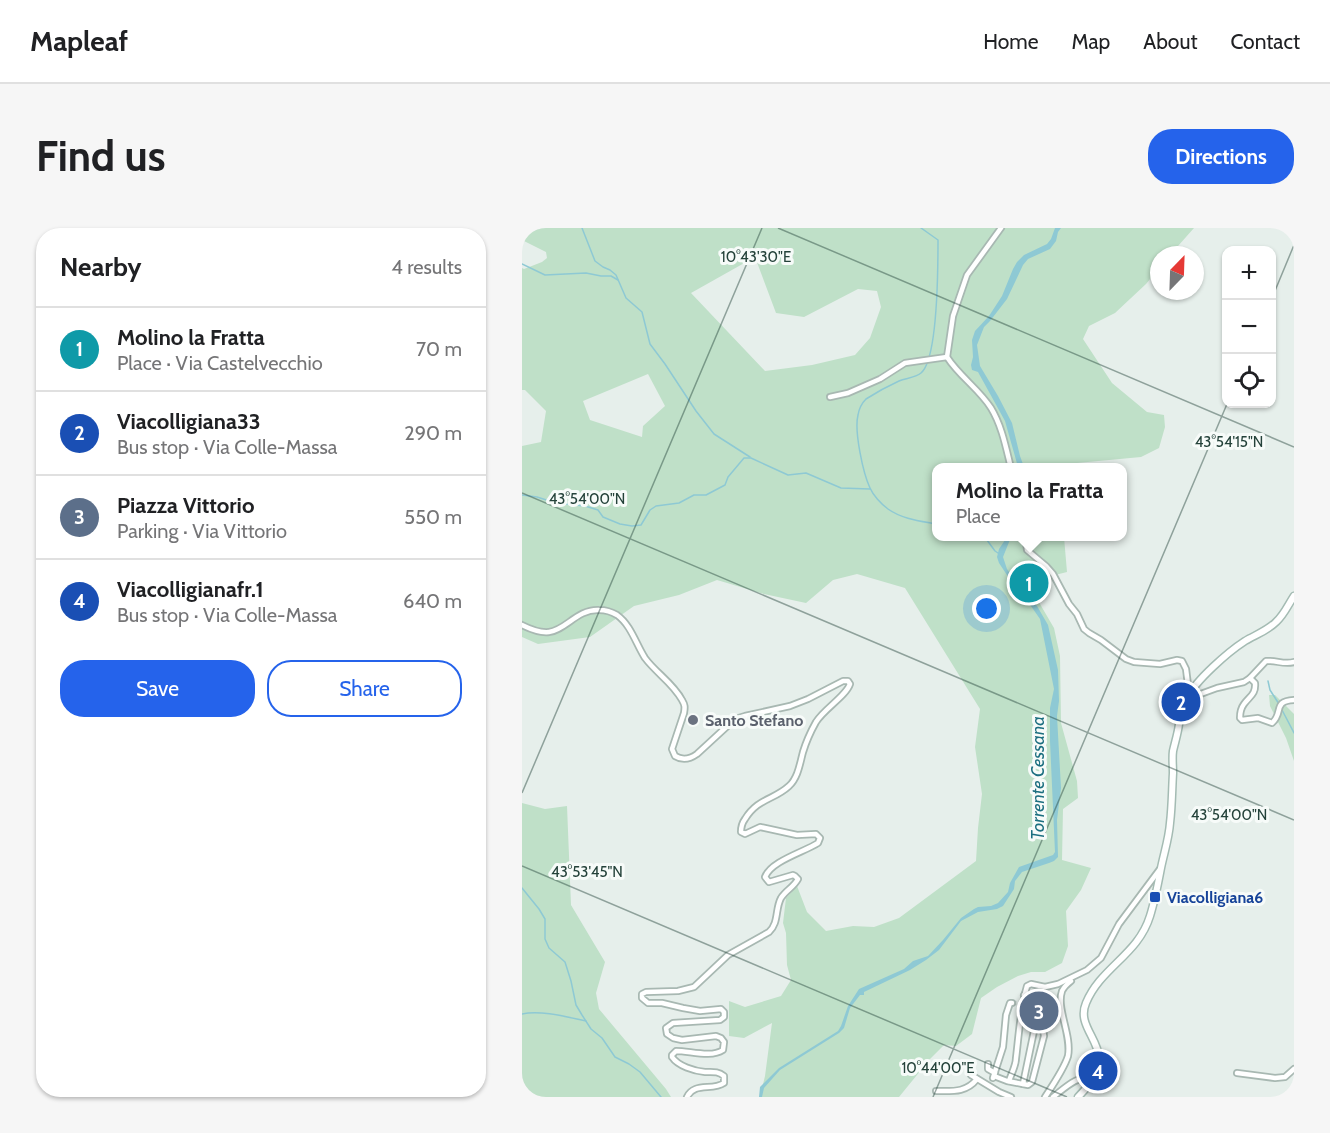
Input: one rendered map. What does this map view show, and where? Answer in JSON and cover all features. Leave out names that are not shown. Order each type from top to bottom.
[{"type":"street","points":[[1001,228],[967,275],[953,316],[947,357],[991,408],[1008,449],[1010,463]]},
{"type":"street","points":[[830,397],[848,393],[905,363],[947,357]]},
{"type":"street","points":[[1026,541],[1027,550],[1053,574],[1085,630],[1134,662],[1160,664],[1182,661],[1186,669],[1188,697]]},
{"type":"street","points":[[1078,1097],[1093,1078],[1099,1056],[1084,1020],[1084,1007],[1096,984],[1140,938],[1149,919],[1170,823],[1173,750],[1183,708],[1188,697],[1206,674],[1238,646],[1276,622],[1294,596]]},
{"type":"street","points":[[522,625],[540,632],[548,632],[556,630],[579,615],[595,610],[616,615],[630,631],[649,663],[672,685],[684,702],[686,707],[672,749],[675,756],[683,759],[697,754],[740,717],[790,706],[843,681],[848,681],[850,684],[847,691],[817,721],[793,781],[786,788],[756,804],[741,827],[741,831],[745,834],[765,828],[797,835],[816,834],[820,838],[815,845],[772,866],[766,873],[765,877],[769,882],[793,875],[798,879],[781,898],[774,928],[728,955],[694,987],[682,991],[642,994],[642,999],[648,1003],[662,1003],[700,1011],[721,1009],[725,1014],[720,1020],[673,1023],[666,1028],[667,1034],[677,1040],[717,1036],[724,1042],[723,1050],[719,1053],[676,1051],[672,1055],[675,1062],[684,1066],[698,1071],[719,1072],[724,1076],[725,1081],[722,1085],[694,1089],[688,1093],[687,1097]]},
{"type":"street","points":[[1188,697],[1217,688],[1237,685],[1250,678],[1266,661],[1284,664],[1294,662]]},
{"type":"street","points":[[1250,678],[1255,683],[1255,689],[1243,705],[1240,716],[1242,720],[1258,718],[1272,723],[1277,717],[1282,702],[1294,700]]},
{"type":"street","points":[[1009,1081],[1016,1060],[1021,1003],[1027,986],[1029,984],[1042,987],[1054,986],[1087,970],[1101,958],[1119,924],[1161,868]]},
{"type":"street","points":[[1045,1097],[1068,1055],[1068,1036],[1061,995],[1065,985],[1076,976]]},
{"type":"street","points":[[1024,995],[1038,1002],[1039,1006],[1038,1022],[1035,1026],[1027,1065],[1026,1085]]},
{"type":"street","points":[[994,1076],[1003,1047],[1006,1015],[1012,1003]]},
{"type":"street","points":[[1026,1085],[1034,1078],[1043,1041],[1043,1029],[1038,1022]]},
{"type":"street","points":[[1016,1060],[1027,1065]]},
{"type":"street","points":[[988,1064],[988,1069],[994,1076],[1026,1085]]},
{"type":"street","points":[[1237,1073],[1275,1078],[1285,1077],[1294,1069]]},
{"type":"street","points":[[971,1075],[1011,1097]]},
{"type":"street","points":[[1053,1097],[1070,1083],[1089,1076],[1093,1078]]},
{"type":"street","points":[[936,1091],[956,1092],[974,1083],[977,1079]]},
{"type":"green space","points":[[522,228],[1194,228],[1178,246],[1150,246],[1150,279],[1115,313],[1089,326],[1083,339],[1112,383],[1147,412],[1164,415],[1165,427],[1159,448],[1141,457],[1077,463],[932,463],[932,541],[1064,541],[1067,572],[1023,583],[1040,604],[1054,628],[1060,656],[1061,723],[1077,781],[1078,798],[1063,809],[1062,860],[1091,868],[1081,890],[1066,911],[1068,946],[1062,963],[1045,972],[1031,972],[1018,976],[981,998],[972,1034],[956,1046],[944,1045],[899,1097],[760,1097],[772,1023],[744,1038],[729,1036],[729,1001],[745,1007],[781,996],[791,980],[787,965],[786,933],[783,923],[786,898],[797,886],[807,912],[826,931],[853,926],[874,927],[899,918],[976,861],[982,794],[975,747],[980,709],[905,588],[857,574],[833,580],[806,603],[717,580],[679,595],[634,606],[590,637],[538,644],[522,637],[522,446],[541,442],[546,411],[525,390],[522,390],[522,268],[542,262],[547,258],[546,252],[522,240]],"holes":[[[755,257],[776,313],[804,317],[858,289],[877,291],[881,307],[870,338],[855,355],[812,365],[765,371],[691,293]],[[648,374],[665,406],[643,426],[642,437],[590,420],[583,401]]]},
{"type":"green space","points":[[1269,695],[1275,695],[1294,714],[1294,761],[1286,738],[1270,706]]},
{"type":"green space","points":[[522,803],[545,809],[567,806],[571,905],[605,962],[596,993],[599,1009],[671,1097],[522,1097]]},
{"type":"water","points":[[1055,228],[1061,228],[1050,249],[1028,259],[1023,265],[1007,299],[984,327],[977,345],[980,366],[1012,423],[1023,463],[1017,463],[1005,421],[978,372],[972,370],[972,340],[975,331],[989,316],[1002,296],[1017,262],[1024,255],[1047,244]]},
{"type":"water","points":[[1004,541],[1009,541],[1003,557],[1007,569],[1037,606],[1048,625],[1058,670],[1057,716],[1061,788],[1057,820],[1058,857],[1054,861],[1022,872],[1003,906],[978,912],[961,921],[939,950],[926,960],[864,992],[864,995],[860,995],[850,1008],[844,1028],[780,1070],[764,1088],[762,1097],[759,1097],[760,1087],[779,1068],[838,1031],[848,1006],[859,989],[904,969],[913,961],[928,956],[961,918],[978,907],[998,903],[1008,892],[1019,867],[1053,855],[1055,852],[1050,741],[1050,708],[1054,689],[1040,619],[999,563],[997,557]]},
{"type":"waterway","points":[[582,228],[595,261],[616,275],[626,298],[642,312],[650,344],[696,411],[714,434],[750,457]]},
{"type":"waterway","points":[[921,228],[938,240],[936,311],[927,364],[919,375],[899,381],[866,399],[858,413],[857,431],[865,473],[873,494],[888,509],[899,515],[932,523]]},
{"type":"waterway","points":[[522,264],[545,275],[586,273],[611,276],[618,280]]},
{"type":"waterway","points":[[522,495],[556,503],[585,506],[598,510],[603,517],[620,524],[641,525],[650,510],[656,506],[679,503],[694,495],[706,495],[725,485],[728,477],[744,458],[751,458],[788,475],[806,473],[841,488],[870,489]]},
{"type":"waterway","points":[[988,541],[998,553]]},
{"type":"waterway","points":[[1268,681],[1270,690],[1279,704]]},
{"type":"waterway","points":[[1281,708],[1294,733]]},
{"type":"waterway","points":[[522,888],[545,919],[545,939],[549,948],[565,962],[576,1005],[591,1029],[602,1038],[615,1057],[640,1072],[661,1097]]},
{"type":"waterway","points":[[522,1014],[546,1013],[586,1021]]},
{"type":"tunnel","points":[[1012,1003],[1020,1003]]},
{"type":"place","name":"Molino la Fratta","points":[[1029,583]]},
{"type":"place","name":"Viacolligiana33","points":[[1181,702]]},
{"type":"place","name":"Santo Stefano","points":[[693,720]]},
{"type":"place","name":"Viacolligiana6","points":[[1155,897]]},
{"type":"place","name":"Piazza Vittorio","points":[[1039,1011]]},
{"type":"place","name":"Viacolligianafr.1","points":[[1098,1071]]},
{"type":"water label","name":"Torrente Cessana","points":[[1038,778]]}]
